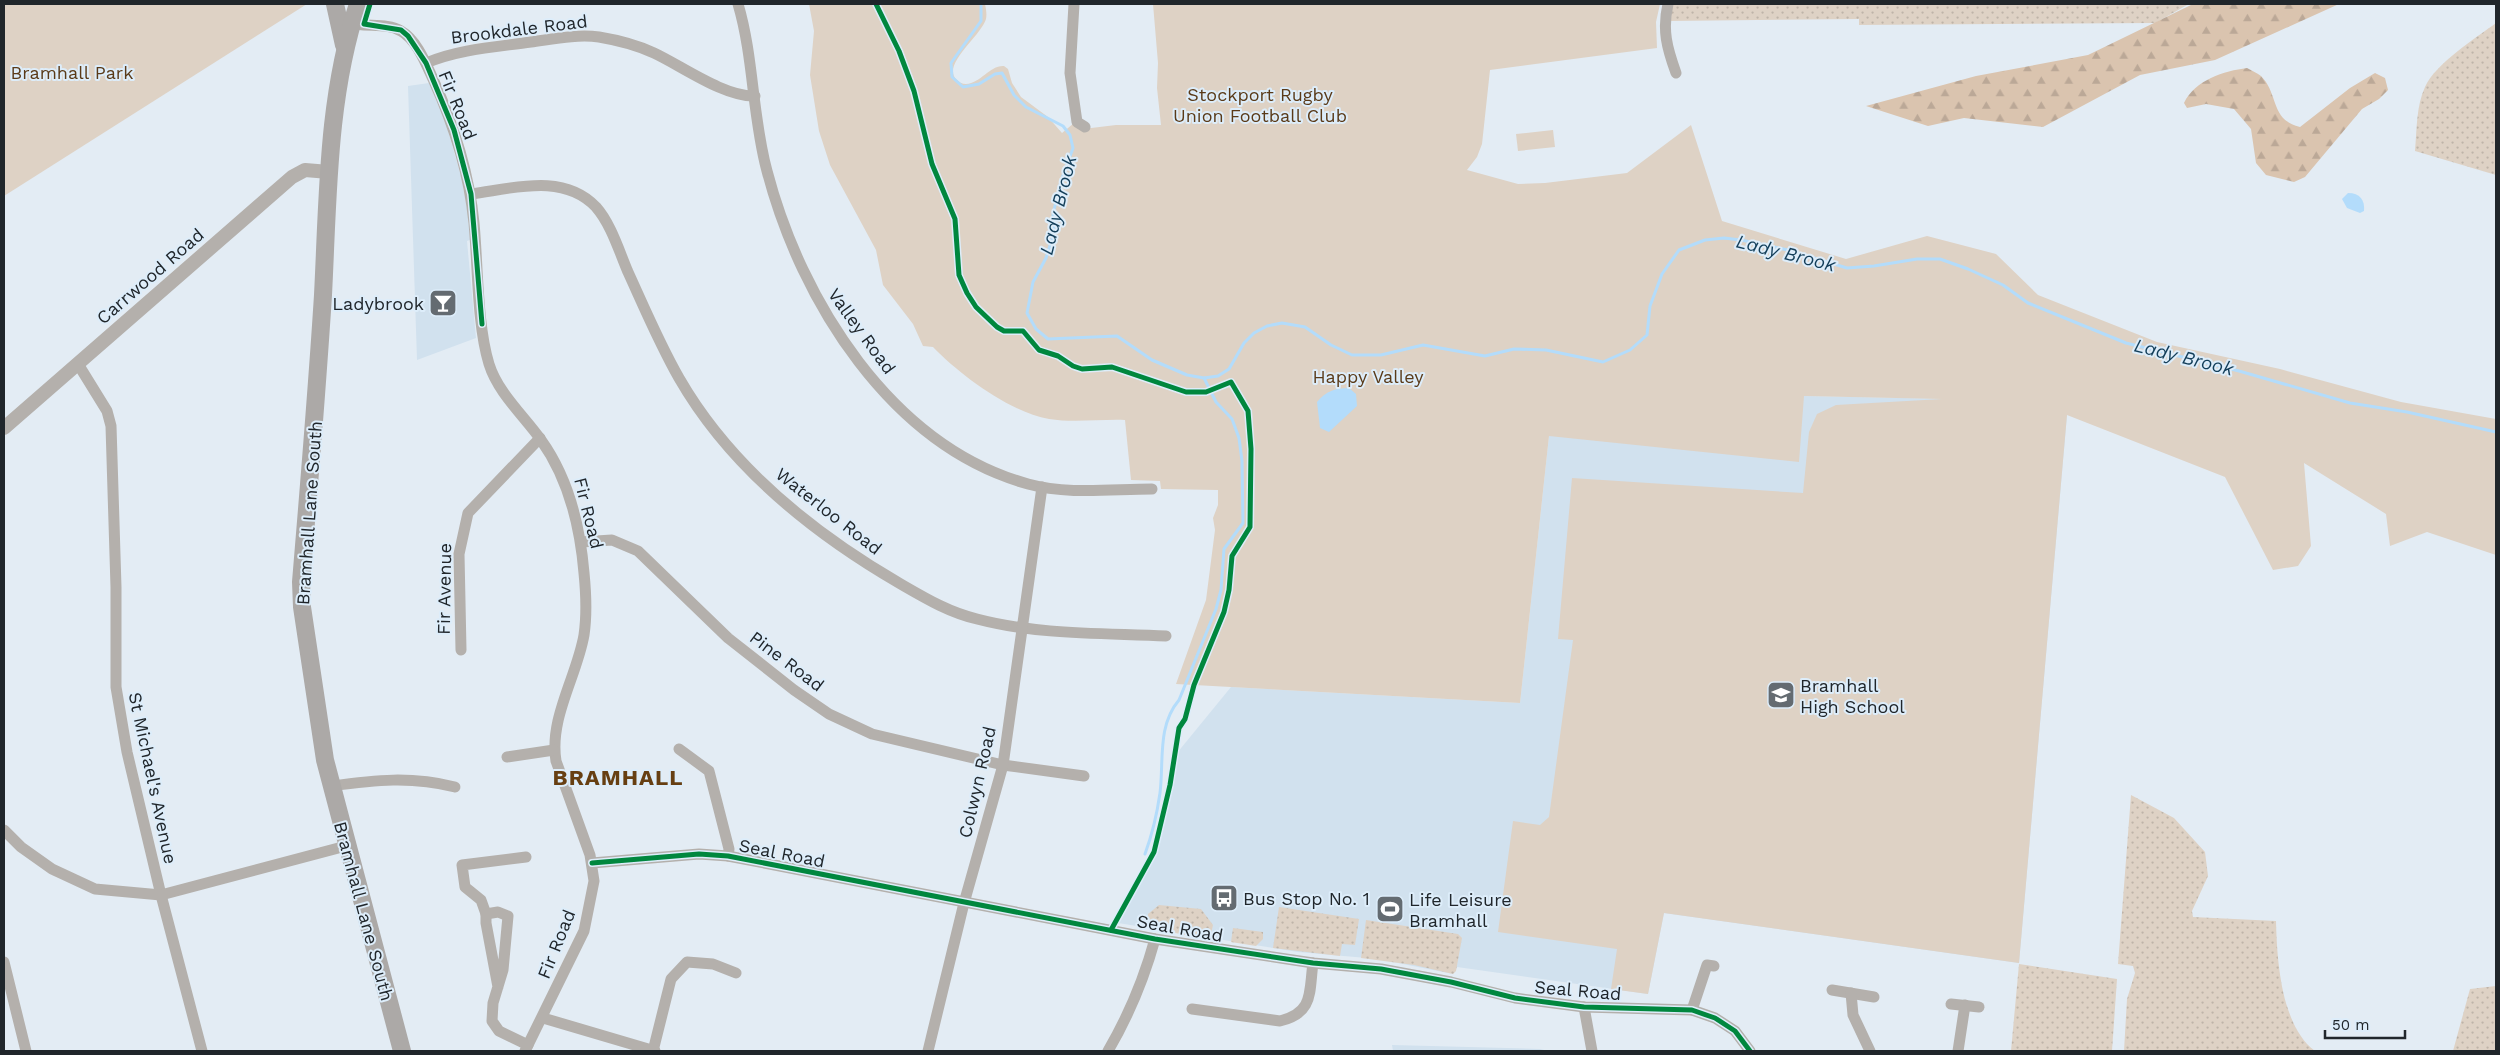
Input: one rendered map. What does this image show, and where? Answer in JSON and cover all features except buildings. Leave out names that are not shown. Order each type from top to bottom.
[{"type":"main road","name":"Bramhall Lane South","points":[[358,4],[342,15],[345,55],[336,102],[330,172],[320,341],[301,582],[304,630],[325,760],[346,846],[402,1051]]},
{"type":"street","name":"Valley Road","points":[[738,4],[747,40],[760,140],[767,171],[798,262],[824,312],[864,367],[894,402],[955,450],[988,469],[1042,487],[1152,489]]},
{"type":"street","points":[[1074,4],[1070,72],[1077,122],[1085,127]]},
{"type":"street","points":[[1668,4],[1664,21],[1666,43],[1676,73]]},
{"type":"street","name":"Fir Road","points":[[342,15],[401,30],[408,36],[426,63],[454,130],[471,194],[482,324],[488,364],[503,391],[540,438],[566,484],[581,542],[586,611],[584,636],[560,714],[554,750],[556,761],[592,863],[594,881],[584,931],[527,1048]]},
{"type":"street","name":"Brookdale Road","points":[[426,63],[442,57],[487,48],[575,36],[598,37],[628,43],[652,52],[726,90],[743,96],[755,96]]},
{"type":"street","name":"Carrwood Road","points":[[4,428],[292,178],[305,170],[330,172]]},
{"type":"street","name":"Waterloo Road","points":[[471,194],[547,185],[563,188],[583,197],[596,208],[616,242],[679,378],[706,418],[771,490],[808,521],[878,570],[954,613],[1023,629],[1166,636]]},
{"type":"street","name":"St Michael's Avenue","points":[[78,364],[107,411],[111,426],[116,587],[116,687],[127,752],[161,895],[202,1051]]},
{"type":"street","name":"Fir Avenue","points":[[461,650],[459,554],[468,513],[540,438]]},
{"type":"street","name":"Colwyn Road","points":[[928,1051],[964,903],[1003,765],[1042,487]]},
{"type":"street","name":"Pine Road","points":[[581,542],[612,540],[638,551],[728,638],[794,690],[830,714],[872,734],[1003,765],[1084,776]]},
{"type":"street","points":[[679,749],[709,771],[729,849],[728,856]]},
{"type":"street","points":[[507,757],[554,750]]},
{"type":"street","points":[[331,786],[379,780],[426,780],[455,787]]},
{"type":"street","points":[[4,830],[21,847],[52,869],[95,889],[161,895],[346,846]]},
{"type":"street","name":"Seal Road","points":[[592,863],[700,854],[728,856],[1155,939],[1314,963],[1380,968],[1451,982],[1515,998],[1584,1007],[1692,1010],[1715,1018],[1735,1032],[1750,1051]]},
{"type":"street","points":[[498,987],[486,924],[486,914],[481,900],[465,887],[462,865],[526,857]]},
{"type":"street","points":[[486,914],[498,912],[508,916],[503,970],[493,1003],[492,1021],[499,1031],[527,1048]]},
{"type":"street","points":[[1108,1051],[1130,1014],[1145,976],[1155,939]]},
{"type":"street","points":[[4,962],[26,1051]]},
{"type":"street","points":[[543,1018],[654,1051],[671,979],[687,962],[713,964],[736,973]]},
{"type":"street","points":[[1192,1009],[1280,1021],[1291,1018],[1301,1013],[1307,1006],[1314,963]]},
{"type":"street","points":[[1692,1010],[1707,965],[1714,966]]},
{"type":"street","points":[[1832,990],[1874,996]]},
{"type":"street","points":[[1851,993],[1853,1014],[1870,1051]]},
{"type":"street","points":[[1951,1004],[1979,1007]]},
{"type":"street","points":[[1958,1051],[1965,1006]]},
{"type":"street","points":[[1584,1007],[1592,1051]]},
{"type":"shaded area","points":[[429,83],[442,110],[461,176],[468,214],[470,240],[467,241],[476,338],[417,360],[408,86]]},
{"type":"shaded area","name":"Bramhall High School","points":[[1804,396],[1952,399],[2067,415],[2019,963],[1664,913],[1648,994],[1457,967],[1453,974],[1378,959],[1298,952],[1118,923],[1157,854],[1177,753],[1231,687],[1520,703],[1549,436]]},
{"type":"shaded area","points":[[1392,1045],[1540,1049],[1548,1051],[1393,1051]]},
{"type":"green space","name":"Bramhall Park","points":[[4,4],[307,4],[4,196]]},
{"type":"green space","points":[[809,4],[985,4],[986,19],[983,26],[954,66],[953,73],[956,79],[963,84],[971,83],[994,68],[1004,66],[1008,69],[1012,83],[1021,97],[1048,117],[1062,133],[1074,123],[1083,129],[1116,125],[1161,125],[1157,88],[1158,63],[1153,4],[1660,4],[1656,22],[1657,48],[1490,70],[1482,144],[1477,157],[1467,170],[1518,184],[1545,183],[1627,173],[1691,125],[1722,221],[1846,259],[1927,236],[1996,254],[2038,295],[2157,342],[2280,369],[2401,402],[2496,419],[2496,555],[2427,532],[2390,546],[2386,514],[2304,463],[2311,546],[2298,566],[2273,570],[2225,477],[2067,415],[2019,963],[1664,913],[1648,994],[1611,989],[1617,949],[1498,932],[1513,821],[1540,825],[1549,817],[1573,640],[1558,639],[1572,478],[1803,493],[1809,432],[1817,414],[1836,405],[1942,399],[1804,396],[1799,462],[1549,436],[1520,703],[1176,684],[1206,600],[1215,530],[1213,518],[1218,505],[1218,490],[1161,489],[1160,481],[1131,480],[1125,420],[1068,421],[1034,415],[1002,401],[971,380],[933,347],[923,346],[913,324],[883,285],[876,250],[830,165],[819,131],[810,75],[814,31]]},
{"type":"green space","points":[[1673,4],[2189,4],[2155,23],[1859,25],[1859,19],[1669,21]]},
{"type":"green space","points":[[2193,4],[2339,4],[2215,60],[2140,75],[2043,127],[1964,118],[1928,126],[1866,106],[1976,76],[2088,55]]},
{"type":"green space","points":[[2496,23],[2496,175],[2415,151],[2420,102],[2430,78],[2457,52]]},
{"type":"green space","points":[[2247,68],[2261,76],[2267,83],[2279,113],[2284,119],[2290,124],[2300,127],[2350,88],[2375,73],[2385,78],[2388,90],[2379,99],[2362,109],[2305,177],[2294,182],[2266,175],[2256,163],[2251,129],[2234,109],[2206,104],[2187,108],[2184,103],[2195,88],[2211,78]]},
{"type":"green space","points":[[1553,130],[1555,147],[1518,151],[1516,134]]},
{"type":"green space","points":[[2131,795],[2174,818],[2205,852],[2208,876],[2192,911],[2193,917],[2276,921],[2280,973],[2288,1009],[2295,1026],[2304,1040],[2315,1051],[2124,1051],[2127,999],[2135,973],[2133,966],[2118,964]]},
{"type":"green space","points":[[1159,905],[1201,909],[1213,925],[1211,934],[1204,938],[1152,929],[1148,922],[1148,914]]},
{"type":"green space","points":[[1279,907],[1359,919],[1355,945],[1342,944],[1340,956],[1273,948]]},
{"type":"green space","points":[[1366,920],[1458,934],[1462,938],[1456,971],[1453,974],[1414,965],[1361,958]]},
{"type":"green space","points":[[1233,928],[1263,932],[1263,939],[1256,946],[1231,942]]},
{"type":"green space","points":[[2019,964],[2117,979],[2112,1051],[2011,1051]]},
{"type":"green space","points":[[2496,986],[2496,1051],[2453,1051],[2470,989]]},
{"type":"water","points":[[2348,193],[2356,194],[2361,198],[2364,204],[2364,211],[2360,213],[2347,208],[2342,199]]},
{"type":"water","points":[[1349,388],[1356,394],[1357,406],[1329,432],[1320,428],[1317,402],[1331,391]]},
{"type":"waterway","name":"Lady Brook","points":[[981,4],[981,21],[951,63],[952,77],[963,87],[979,84],[995,74],[1002,73],[1014,95],[1026,107],[1063,126],[1070,135],[1073,148],[1061,181],[1053,214],[1054,233],[1046,258],[1033,282],[1027,313],[1036,329],[1048,339],[1117,336],[1152,360],[1187,375],[1204,378],[1218,376],[1229,369],[1244,343],[1254,333],[1267,326],[1282,323],[1305,327],[1331,345],[1352,355],[1381,355],[1423,345],[1485,356],[1514,349],[1546,350],[1603,362],[1630,350],[1647,335],[1650,306],[1662,274],[1679,250],[1705,240],[1724,238],[1788,250],[1847,268],[1917,259],[1940,259],[2003,285],[2028,303],[2126,343],[2239,371],[2350,403],[2407,412],[2496,432]]},
{"type":"waterway","points":[[1145,854],[1159,801],[1164,732],[1167,721],[1179,700],[1216,609],[1221,590],[1224,549],[1243,523],[1242,461],[1239,438],[1232,419],[1216,402],[1204,378]]},
{"type":"cycle path","points":[[370,4],[364,24],[401,30],[408,36],[426,63],[454,130],[471,194],[482,324]]},
{"type":"cycle path","points":[[876,4],[899,51],[914,91],[932,164],[955,219],[959,275],[976,307],[997,327],[1004,331],[1023,331],[1039,350],[1058,356],[1073,366],[1082,369],[1112,367],[1186,392],[1206,392],[1231,382],[1248,411],[1251,449],[1250,527],[1232,556],[1229,590],[1224,612],[1194,685],[1185,719],[1179,728],[1170,785],[1154,852],[1111,930]]},
{"type":"cycle path","points":[[592,863],[699,854],[728,856],[1155,939],[1313,963],[1381,969],[1451,982],[1515,998],[1584,1007],[1692,1010],[1715,1018],[1735,1031],[1750,1051]]},
{"type":"place","name":"Ladybrook","points":[[443,303]]},
{"type":"place","name":"Bramhall High School","points":[[1781,695]]},
{"type":"place","name":"Bus Stop No. 1","points":[[1224,898]]},
{"type":"place","name":"Life Leisure Bramhall","points":[[1390,909]]},
{"type":"district","name":"BRAMHALL","points":[[618,777]]},
{"type":"park label","name":"Stockport Rugby Union Football Club","points":[[1260,104]]},
{"type":"park label","name":"Happy Valley","points":[[1368,376]]}]
